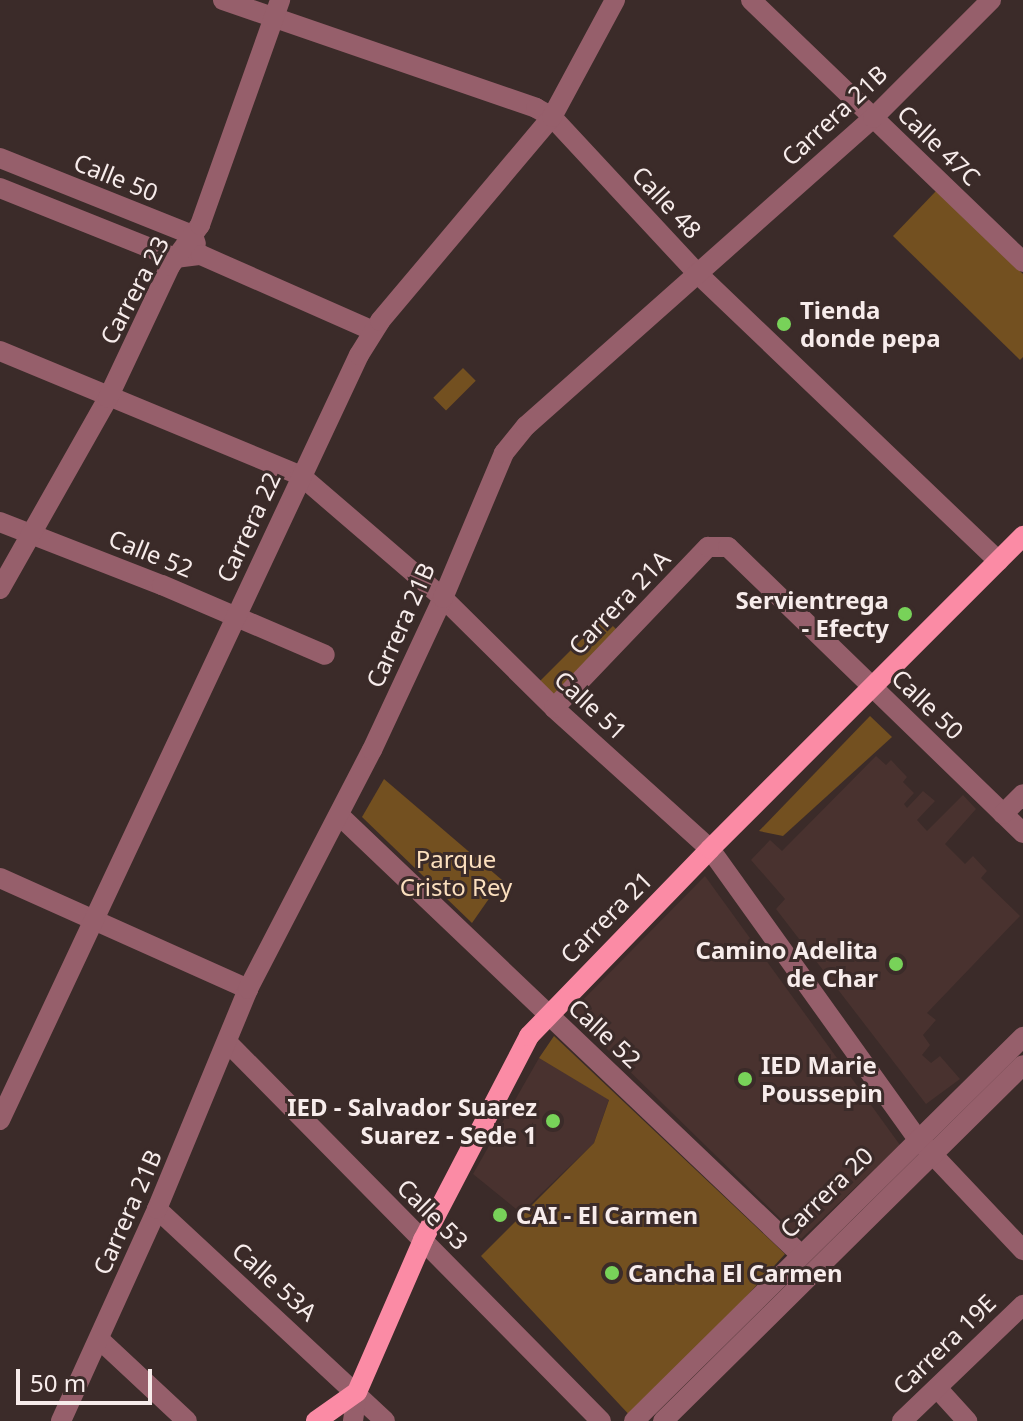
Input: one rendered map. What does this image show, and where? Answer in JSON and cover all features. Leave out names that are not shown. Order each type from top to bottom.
[{"type":"main road","name":"Carrera 21","points":[[357,1392],[423,1240],[529,1036],[710,849],[1023,536]]},
{"type":"main road","points":[[316,1421],[357,1392]]},
{"type":"street","name":"Calle 48","points":[[223,0],[278,8],[552,117],[697,273],[998,561]]},
{"type":"street","name":"Carrera 22","points":[[3,1108],[95,918],[300,475],[373,331],[552,117],[615,0]]},
{"type":"street","name":"Calle 47C","points":[[751,0],[774,8],[873,118],[1023,262]]},
{"type":"street","name":"Carrera 21B","points":[[61,1421],[157,1209],[248,989],[339,815],[443,598],[504,453],[526,426],[873,118],[991,0]]},
{"type":"street","name":"Carrera 23","points":[[0,589],[108,398],[175,258],[200,225],[278,8]]},
{"type":"street","name":"Calle 50","points":[[0,158],[193,235]]},
{"type":"street","points":[[0,188],[175,258],[201,255],[373,331]]},
{"type":"street","points":[[193,235],[201,255]]},
{"type":"street","name":"Calle 51","points":[[0,351],[300,475],[443,598],[554,708],[710,849],[925,1146],[1023,1250]]},
{"type":"street","name":"Calle 52","points":[[0,522],[325,655]]},
{"type":"street","name":"Carrera 21A","points":[[554,708],[708,547],[728,547]]},
{"type":"street","name":"Calle 50","points":[[728,547],[1023,833]]},
{"type":"street","points":[[1003,814],[1023,794]]},
{"type":"street","name":"Calle 52","points":[[339,815],[800,1254]]},
{"type":"street","points":[[0,878],[248,989]]},
{"type":"street","name":"Carrera 20","points":[[663,1421],[925,1146],[1023,1037]]},
{"type":"street","name":"Calle 53","points":[[228,1043],[601,1421]]},
{"type":"street","name":"Carrera 20","points":[[634,1421],[800,1254],[1023,1065]]},
{"type":"street","name":"Calle 53A","points":[[157,1209],[385,1421]]},
{"type":"street","name":"Carrera 19E","points":[[902,1421],[1023,1305]]},
{"type":"street","points":[[99,1339],[187,1421]]},
{"type":"street","points":[[937,1388],[967,1421]]},
{"type":"street","name":"Carrera 21","points":[[353,1421],[357,1392]]},
{"type":"shaded area","name":"Camino Adelita de Char","points":[[876,756],[886,765],[891,760],[907,777],[903,782],[914,793],[904,804],[907,808],[923,791],[935,801],[917,820],[927,831],[963,795],[976,809],[945,844],[965,864],[973,856],[987,871],[981,878],[1020,916],[927,1013],[936,1020],[923,1035],[930,1045],[922,1055],[931,1063],[940,1056],[960,1079],[926,1104],[776,909],[785,899],[751,860],[770,840],[782,851]]},
{"type":"shaded area","name":"IED Marie Poussepin","points":[[705,876],[900,1145],[801,1239],[570,1013]]},
{"type":"shaded area","name":"IED - Salvador Suarez Suarez - Sede 1","points":[[539,1058],[609,1099],[594,1143],[521,1213],[473,1174]]},
{"type":"green space","points":[[937,190],[1023,274],[1023,357],[1020,360],[893,236]]},
{"type":"green space","points":[[463,368],[476,381],[446,410],[433,398]]},
{"type":"green space","points":[[604,617],[618,631],[552,697],[538,683]]},
{"type":"green space","points":[[870,716],[892,737],[783,836],[759,831]]},
{"type":"green space","name":"Parque Cristo Rey","points":[[384,779],[502,880],[472,923],[362,817]]},
{"type":"green space","name":"Cancha El Carmen","points":[[554,1036],[785,1254],[634,1420],[481,1256],[594,1143],[609,1100],[539,1058]]},
{"type":"place","name":"Tienda donde pepa","points":[[784,324]]},
{"type":"place","name":"Servientrega - Efecty","points":[[905,614]]},
{"type":"place","name":"Camino Adelita de Char","points":[[896,964]]},
{"type":"place","name":"IED Marie Poussepin","points":[[745,1079]]},
{"type":"place","name":"IED - Salvador Suarez Suarez - Sede 1","points":[[553,1121]]},
{"type":"place","name":"CAI - El Carmen","points":[[500,1215]]},
{"type":"place","name":"Cancha El Carmen","points":[[612,1273]]}]
